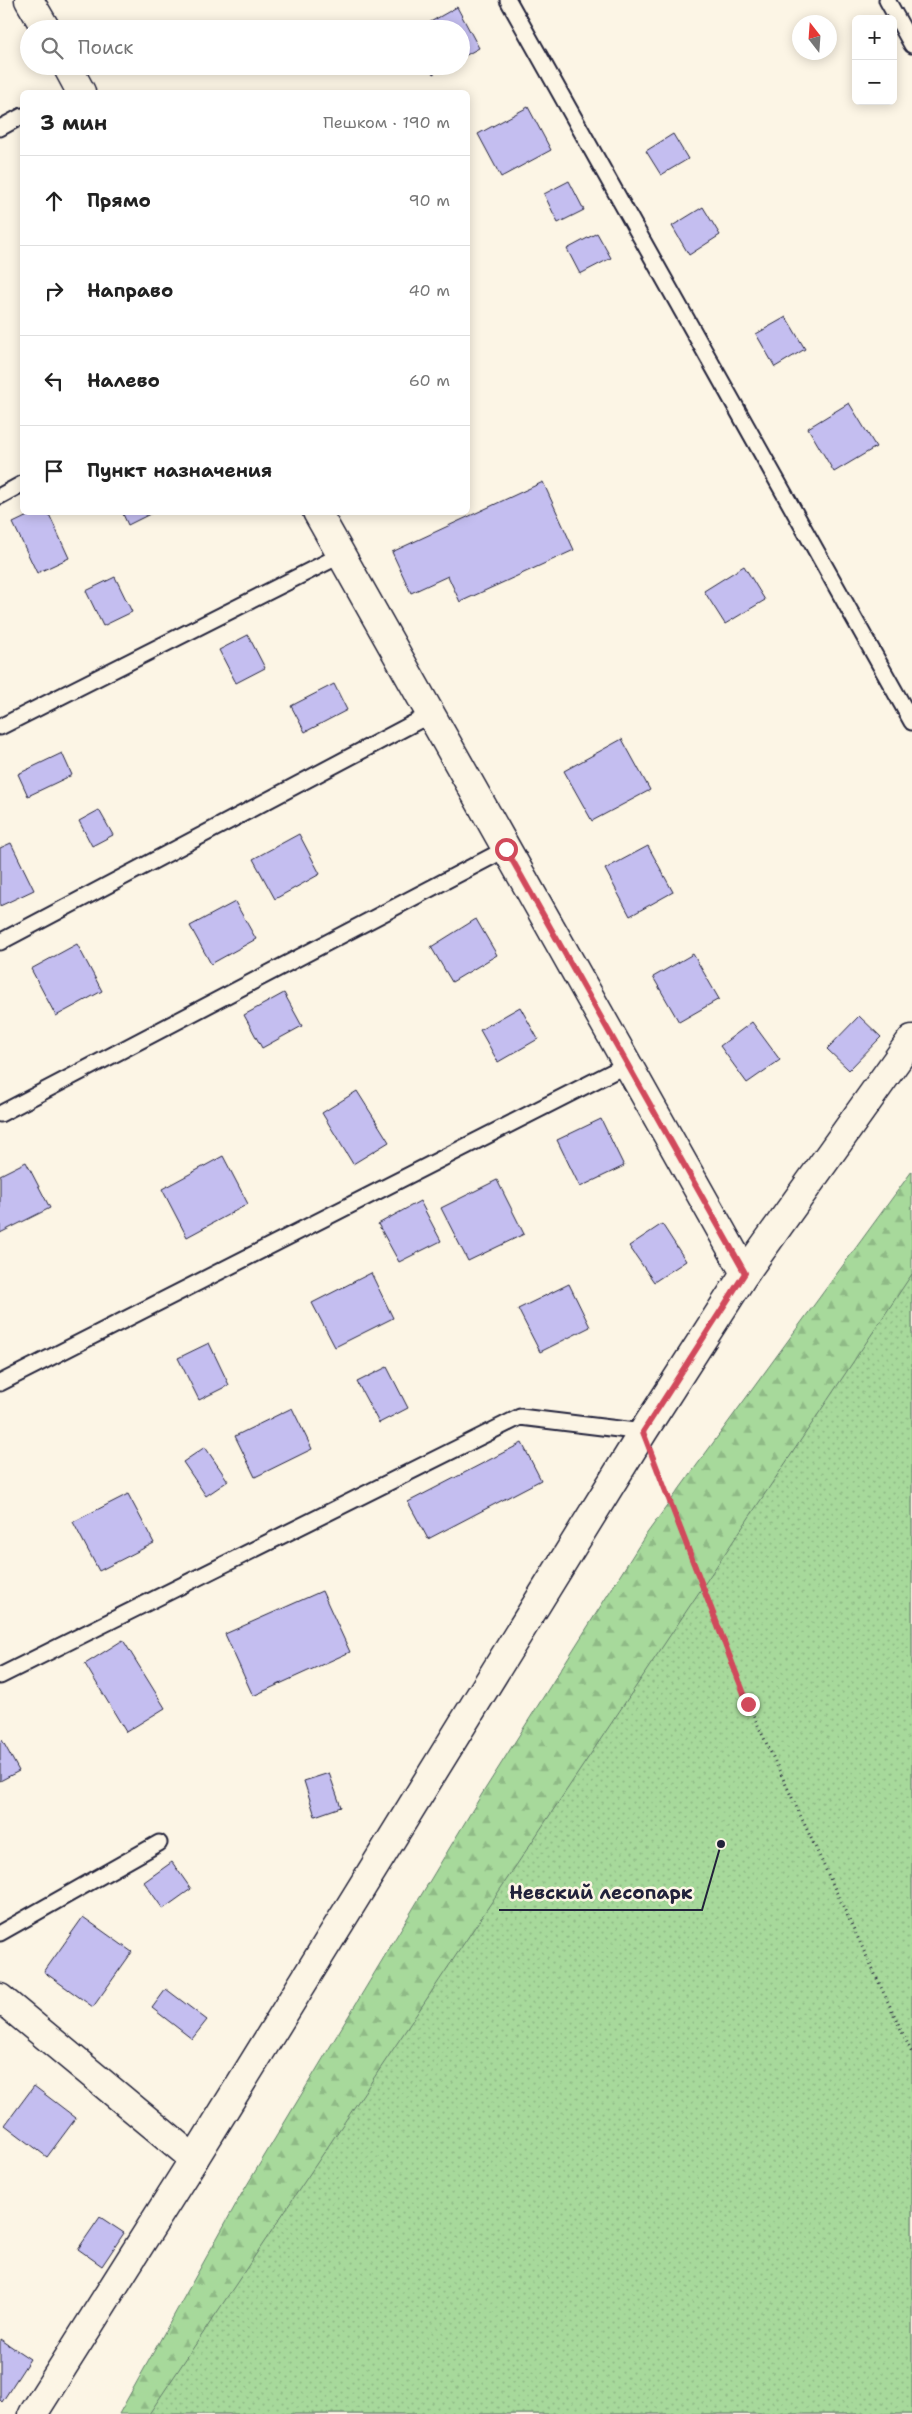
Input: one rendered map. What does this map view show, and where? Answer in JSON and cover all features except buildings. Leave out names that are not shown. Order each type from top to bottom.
[{"type":"street","points":[[29,0],[41,20]]},
{"type":"street","points":[[319,515],[745,1273]]},
{"type":"street","points":[[33,2414],[194,2159],[643,1432],[745,1273],[912,1039]]},
{"type":"street","points":[[0,1998],[194,2159]]},
{"type":"lane","points":[[508,0],[912,722]]},
{"type":"lane","points":[[887,0],[912,46]]},
{"type":"lane","points":[[0,128],[20,117]]},
{"type":"lane","points":[[0,496],[20,485]]},
{"type":"lane","points":[[0,727],[341,555]]},
{"type":"lane","points":[[0,942],[431,714]]},
{"type":"lane","points":[[0,1114],[506,849]]},
{"type":"lane","points":[[0,1382],[628,1064]]},
{"type":"lane","points":[[0,1676],[520,1417],[643,1432]]},
{"type":"lane","points":[[0,1933],[159,1843]]},
{"type":"path","points":[[643,1432],[748,1704],[912,2053]]},
{"type":"green space","points":[[912,1171],[912,2414],[119,2414],[241,2195],[482,1794],[645,1536]]},
{"type":"green space","points":[[912,1274],[912,2414],[149,2414]]},
{"type":"place","name":"Невский лесопарк","points":[[721,1844]]},
{"type":"route","points":[[506,849],[745,1273],[643,1432],[748,1704]]}]
